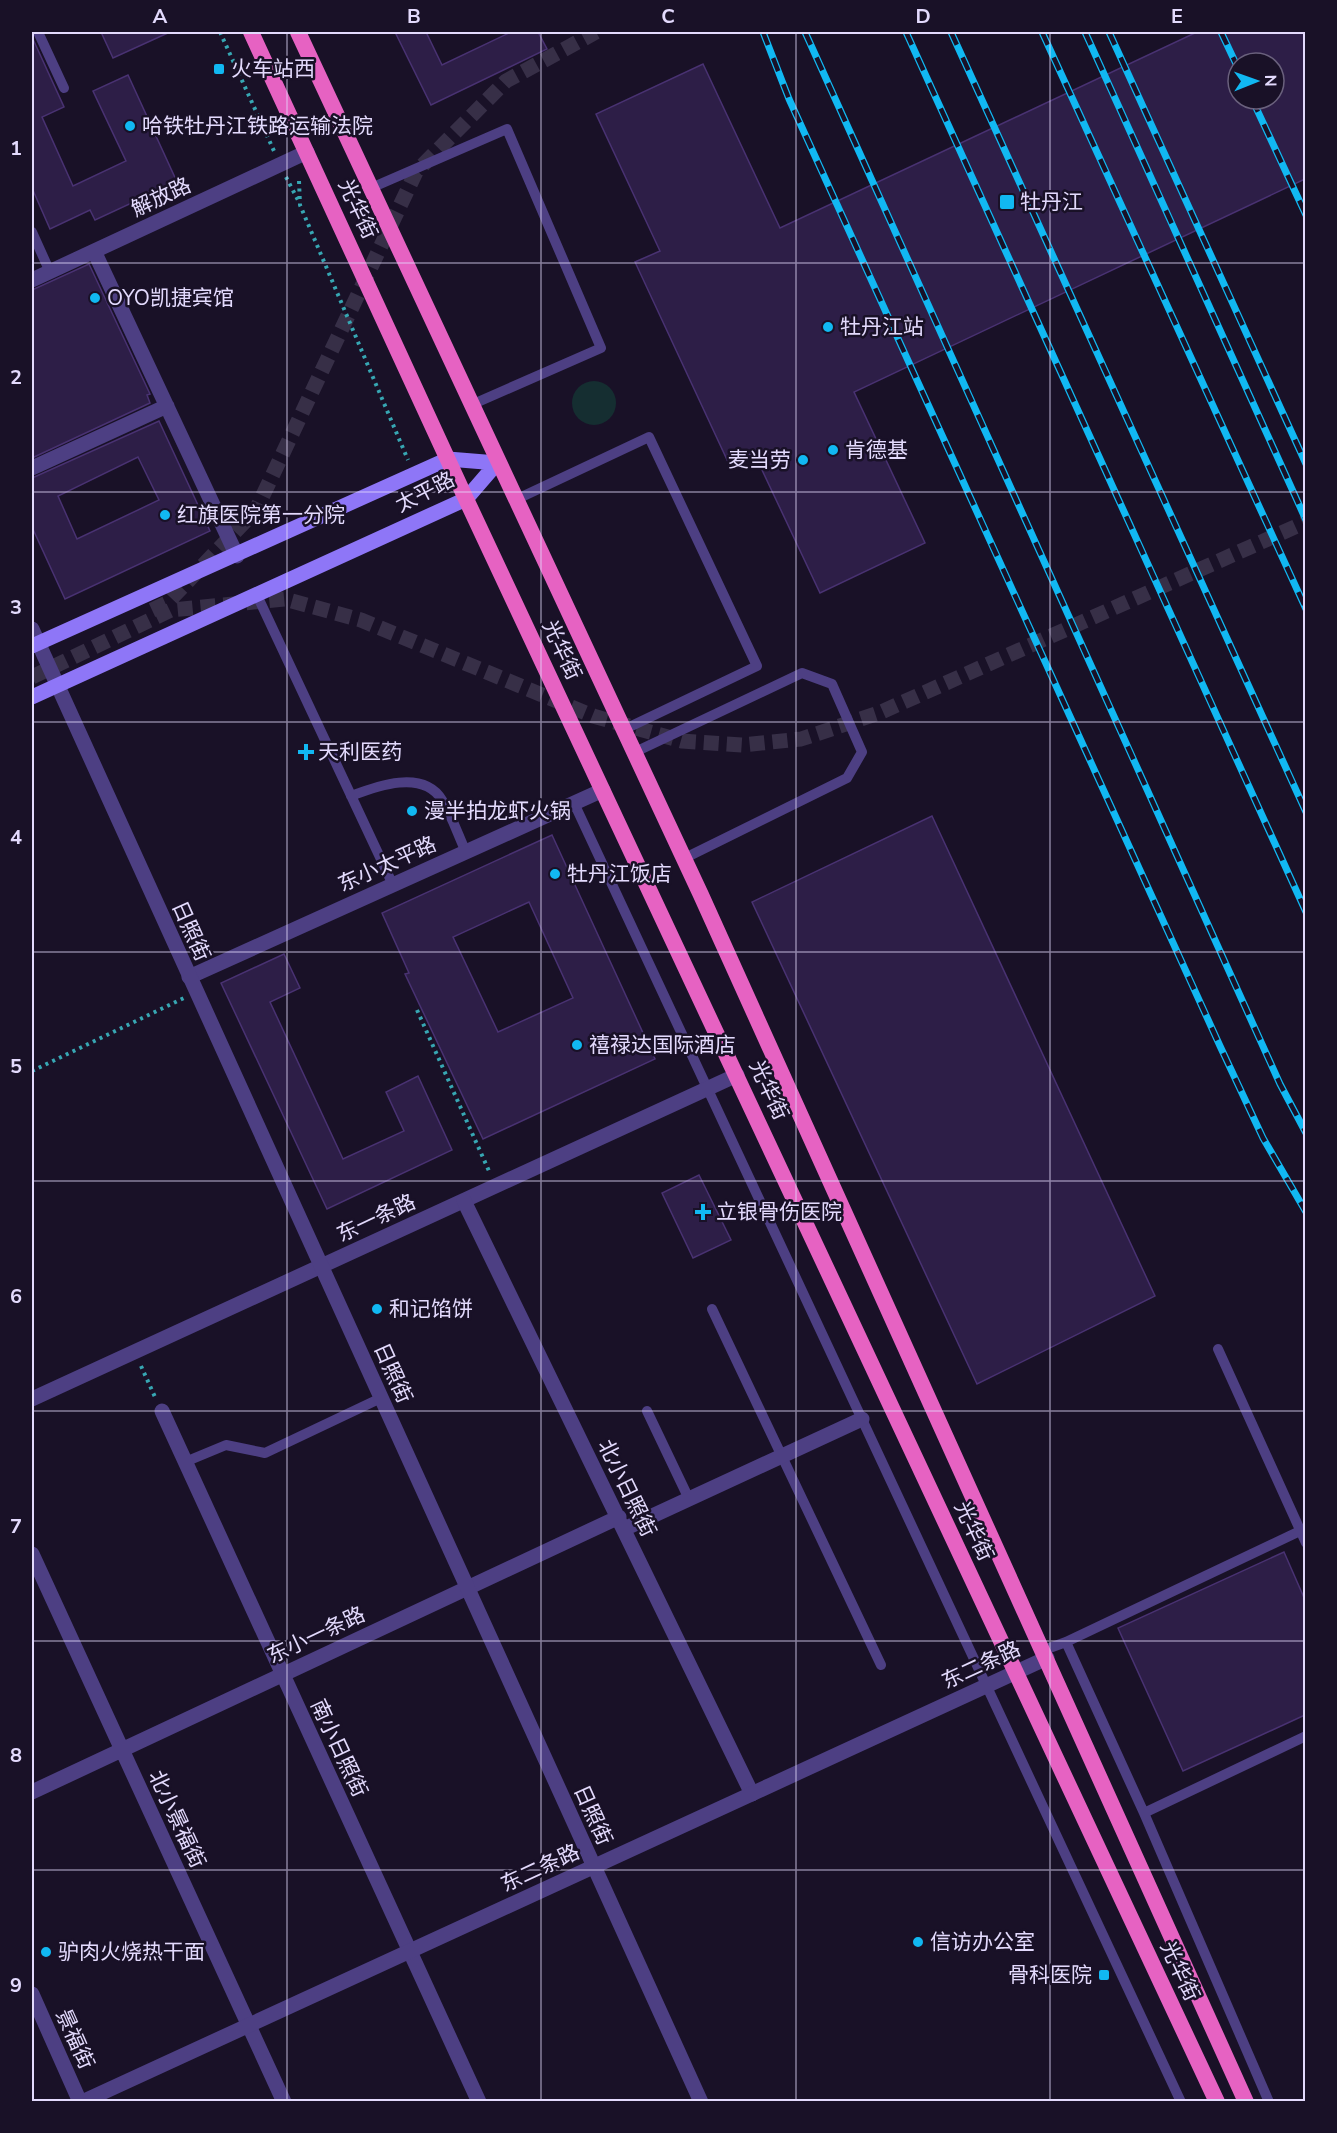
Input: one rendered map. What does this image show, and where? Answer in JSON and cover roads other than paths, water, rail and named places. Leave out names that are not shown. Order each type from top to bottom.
[{"type":"highway","name":"光华街","points":[[251,32],[466,499],[1217,2102]]},
{"type":"highway","name":"光华街","points":[[298,32],[514,501],[683,859],[1046,1654],[1246,2102]]},
{"type":"main road","name":"太平路","points":[[35,645],[448,459],[497,463]]},
{"type":"main road","name":"太平路","points":[[32,697],[466,499],[497,463]]},
{"type":"street","name":"解放路","points":[[32,280],[307,152]]},
{"type":"street","points":[[94,251],[237,556]]},
{"type":"street","points":[[32,468],[167,406]]},
{"type":"street","name":"日照街","points":[[32,629],[35,645],[58,685],[701,2102]]},
{"type":"street","name":"东小太平路","points":[[189,977],[603,790]]},
{"type":"street","name":"东一条路","points":[[32,1399],[737,1076]]},
{"type":"street","name":"北小日照街","points":[[464,1201],[752,1794]]},
{"type":"street","name":"南小日照街","points":[[162,1411],[479,2102]]},
{"type":"street","name":"东小一条路","points":[[32,1792],[467,1588],[622,1523],[689,1499],[862,1419]]},
{"type":"street","name":"北小景福街","points":[[32,1554],[284,2102]]},
{"type":"street","name":"东二条路","points":[[81,2102],[987,1686],[1046,1654]]},
{"type":"street","name":"景福街","points":[[32,1994],[81,2102]]},
{"type":"lane","points":[[38,32],[64,88]]},
{"type":"lane","points":[[371,188],[507,129],[601,348],[471,405]]},
{"type":"lane","points":[[32,231],[50,272]]},
{"type":"lane","points":[[514,501],[649,437],[757,666],[623,730]]},
{"type":"lane","points":[[256,593],[393,885]]},
{"type":"lane","points":[[633,753],[802,673],[832,684],[862,752],[847,778],[683,859]]},
{"type":"lane","points":[[351,796],[400,781],[426,787],[441,798],[466,852]]},
{"type":"lane","points":[[574,803],[1181,2102]]},
{"type":"lane","points":[[712,1309],[881,1665]]},
{"type":"lane","points":[[1218,1349],[1305,1543]]},
{"type":"lane","points":[[185,1462],[226,1445],[265,1453],[381,1398]]},
{"type":"lane","points":[[647,1412],[689,1499]]},
{"type":"lane","points":[[1046,1654],[1066,1642],[1300,1531]]},
{"type":"lane","points":[[1066,1642],[1144,1813],[1269,2102]]},
{"type":"lane","points":[[1144,1813],[1305,1736]]},
{"type":"tunnel","points":[[152,610],[167,603],[256,510],[416,172],[506,81],[596,32]]},
{"type":"tunnel","points":[[32,677],[171,610],[285,599],[361,620],[593,716],[682,741],[742,745],[801,739],[879,713],[1306,522]]},
{"type":"railway","points":[[763,32],[789,99],[1220,1046],[1263,1138],[1306,1212]]},
{"type":"railway","points":[[805,32],[1280,1084],[1306,1133]]},
{"type":"railway","points":[[906,32],[1306,912]]},
{"type":"railway","points":[[951,32],[1306,812]]},
{"type":"railway","points":[[1042,32],[1306,609]]},
{"type":"railway","points":[[1085,32],[1306,520]]},
{"type":"railway","points":[[1109,32],[1306,464]]},
{"type":"railway","points":[[1221,32],[1230,51]]},
{"type":"railway","points":[[1258,111],[1306,215]]},
{"type":"place","name":"火车站西","points":[[219,69]]},
{"type":"place","name":"哈铁牡丹江铁路运输法院","points":[[130,126]]},
{"type":"place","name":"牡丹江","points":[[1007,202]]},
{"type":"place","name":"OYO凯捷宾馆","points":[[95,298]]},
{"type":"place","name":"牡丹江站","points":[[828,327]]},
{"type":"place","name":"肯德基","points":[[833,450]]},
{"type":"place","name":"麦当劳","points":[[803,460]]},
{"type":"place","name":"红旗医院第一分院","points":[[165,515]]},
{"type":"place","name":"天利医药","points":[[306,752]]},
{"type":"place","name":"漫半拍龙虾火锅","points":[[412,811]]},
{"type":"place","name":"牡丹江饭店","points":[[555,874]]},
{"type":"place","name":"禧禄达国际酒店","points":[[577,1045]]},
{"type":"place","name":"立银骨伤医院","points":[[703,1212]]},
{"type":"place","name":"和记馅饼","points":[[377,1309]]},
{"type":"place","name":"信访办公室","points":[[918,1942]]},
{"type":"place","name":"驴肉火烧热干面","points":[[46,1952]]},
{"type":"place","name":"骨科医院","points":[[1104,1975]]}]
